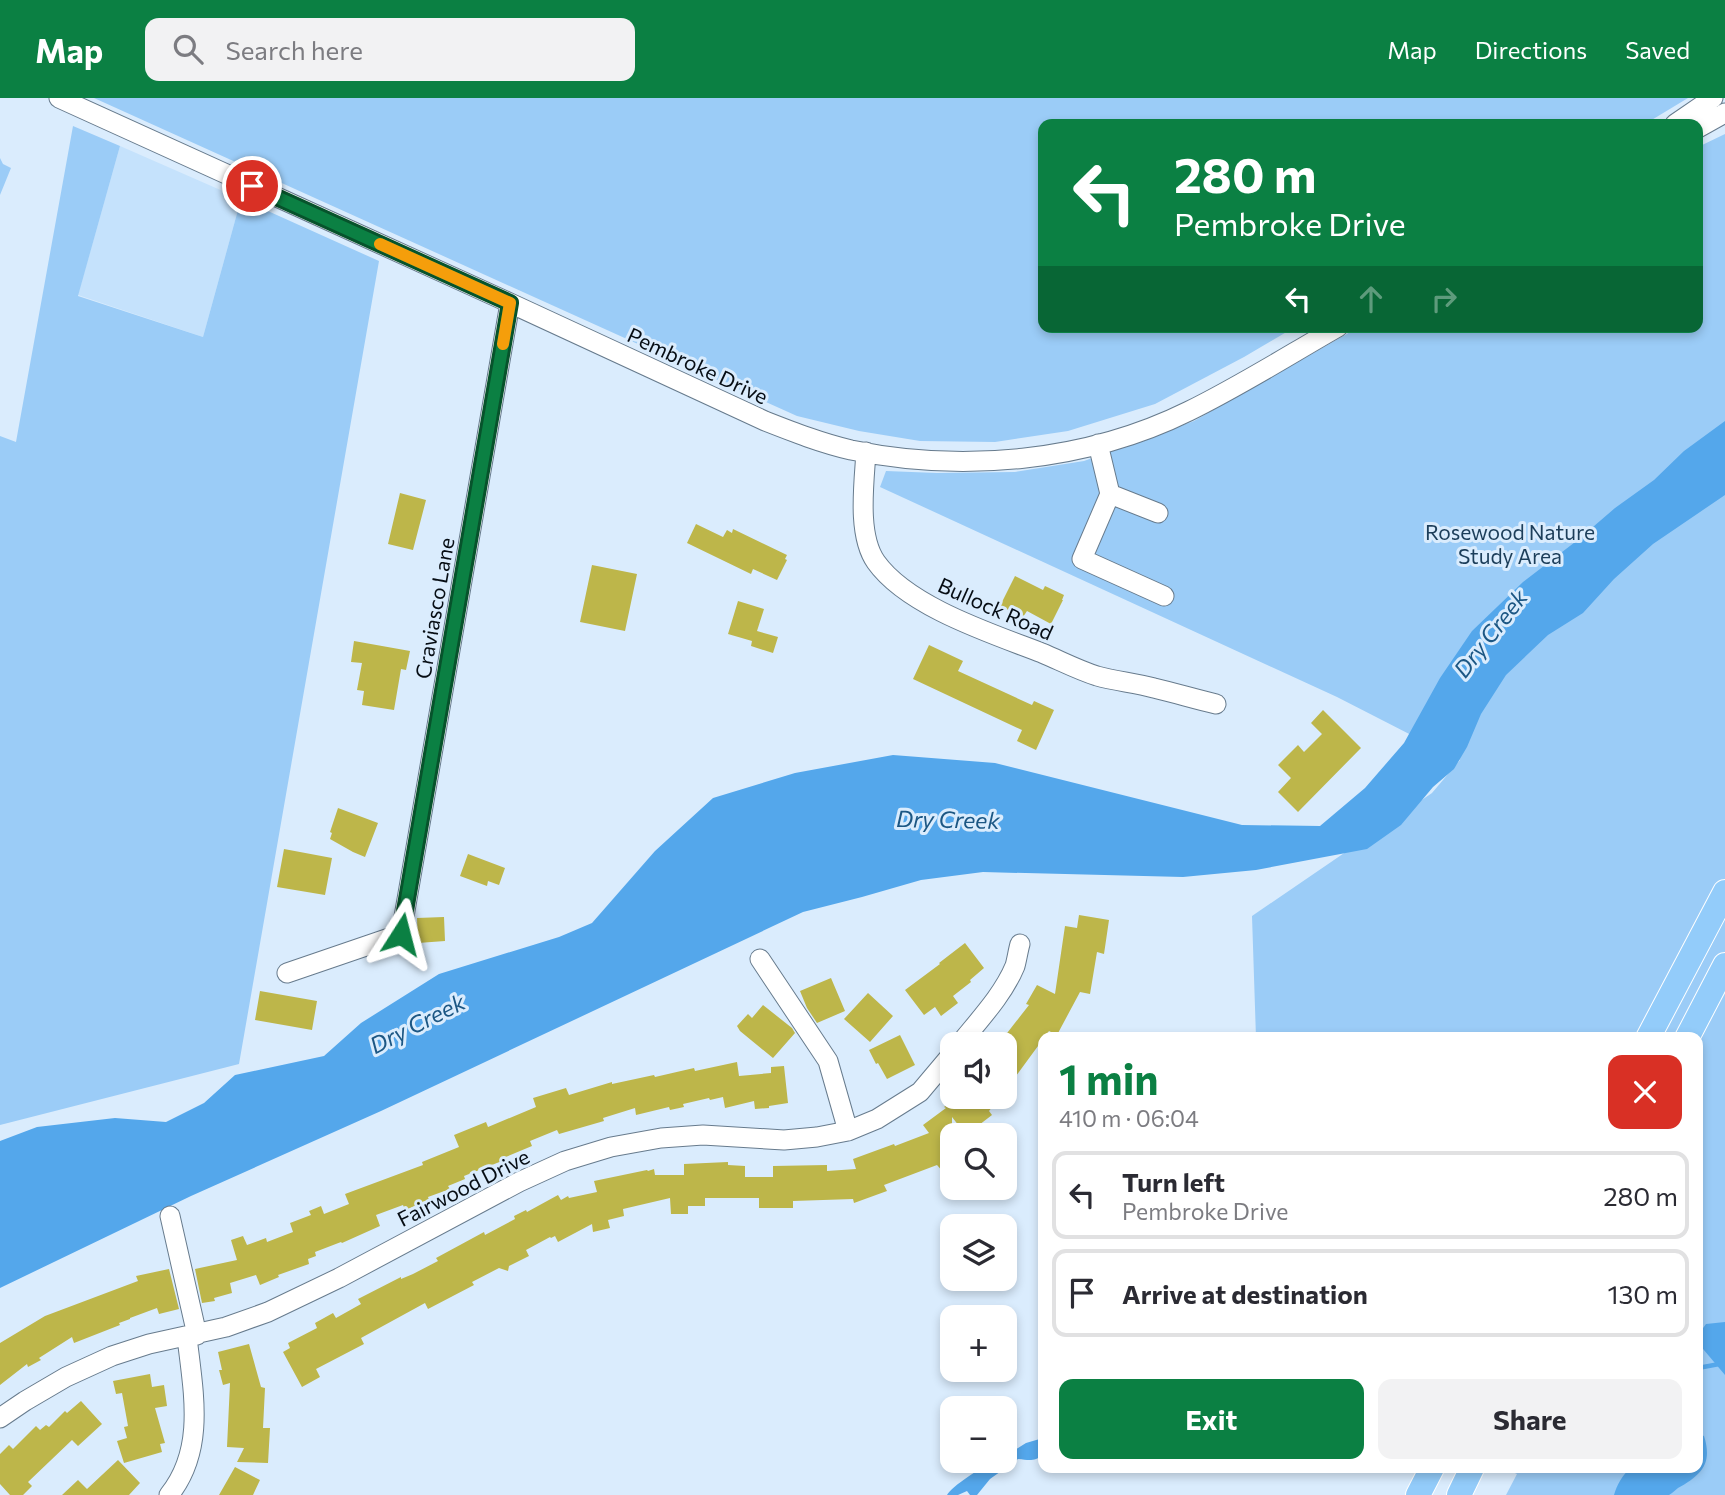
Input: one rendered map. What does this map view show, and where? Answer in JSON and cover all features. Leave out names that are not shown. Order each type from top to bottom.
[{"type":"main road","points":[[1651,1032],[1725,891]]},
{"type":"main road","points":[[1690,1032],[1725,965]]},
{"type":"main road","points":[[1418,1495],[1429,1473]]},
{"type":"main road","points":[[1459,1495],[1470,1473]]},
{"type":"street","name":"Pembroke Drive","points":[[59,98],[765,421],[828,444],[866,452],[903,458],[970,461],[1045,455],[1098,444],[1189,411],[1327,333]]},
{"type":"street","points":[[1682,119],[1713,98]]},
{"type":"street","points":[[1703,125],[1725,113]]},
{"type":"street","name":"Craviasco Lane","points":[[287,973],[401,934],[510,303]]},
{"type":"street","points":[[1098,444],[1110,495],[1082,559],[1164,596]]},
{"type":"street","name":"Bullock Road","points":[[866,452],[864,532],[875,561],[896,583],[916,597],[986,633],[1076,669],[1098,677],[1157,688],[1216,704]]},
{"type":"street","points":[[1110,495],[1158,513]]},
{"type":"street","points":[[970,1032],[1007,981],[1016,964],[1020,944]]},
{"type":"street","points":[[760,959],[828,1061],[848,1131]]},
{"type":"street","name":"Fairwood Drive","points":[[0,1418],[66,1377],[112,1356],[149,1344],[226,1328],[290,1302],[519,1182],[565,1161],[611,1147],[661,1138],[703,1135],[784,1140],[848,1131],[877,1119],[911,1099],[940,1068]]},
{"type":"street","points":[[169,1495],[186,1468],[195,1424],[192,1336],[170,1216]]},
{"type":"shaded area","points":[[120,146],[241,199],[203,337],[78,295]]},
{"type":"green space","points":[[94,98],[1688,98],[1653,119],[1038,119],[1038,333],[1285,333],[1155,404],[1068,431],[995,442],[920,441],[859,431],[797,416]]},
{"type":"green space","points":[[73,126],[120,146],[78,296],[203,337],[241,199],[379,261],[239,1064],[0,1125],[0,436],[16,442]]},
{"type":"green space","name":"Rosewood Nature Study Area","points":[[1725,134],[1725,1495],[1506,1495],[1517,1474],[1515,1473],[1703,1473],[1703,1032],[1256,1032],[1252,916],[1432,793],[1460,760],[1337,697],[880,487],[886,471],[1015,472],[1084,461],[1194,421],[1348,333],[1703,333],[1703,145]]},
{"type":"green space","points":[[0,158],[3,164],[11,168],[0,195]]},
{"type":"water","name":"Dry Creek","points":[[1725,421],[1725,495],[1653,544],[1614,579],[1583,613],[1548,635],[1506,675],[1481,714],[1454,769],[1433,787],[1401,825],[1367,849],[1256,870],[1183,877],[983,872],[921,880],[803,912],[381,1111],[191,1196],[0,1288],[0,1141],[37,1127],[115,1118],[166,1122],[204,1103],[235,1075],[324,1056],[361,1023],[439,974],[559,937],[592,923],[655,851],[713,798],[795,773],[893,755],[995,763],[1242,825],[1320,826],[1365,788],[1404,743],[1440,678],[1472,631],[1523,582]]},
{"type":"water","points":[[1725,1322],[1725,1375],[1703,1349],[1703,1328],[1706,1324]]},
{"type":"water","points":[[1703,1436],[1707,1454],[1703,1468]]},
{"type":"water","points":[[1038,1439],[1038,1458],[1017,1460],[1017,1449]]},
{"type":"water","points":[[974,1473],[998,1473],[977,1495],[970,1495],[967,1491],[958,1495],[947,1495]]},
{"type":"water","points":[[1699,1473],[1669,1495],[1614,1495],[1625,1474]]},
{"type":"building","points":[[400,493],[426,500],[413,550],[388,544]]},
{"type":"building","points":[[696,524],[723,537],[727,530],[732,533],[733,529],[787,555],[777,580],[753,569],[751,574],[687,543]]},
{"type":"building","points":[[592,565],[637,574],[625,631],[580,622]]},
{"type":"building","points":[[1015,576],[1043,590],[1045,586],[1064,595],[1051,624],[1027,611],[1023,617],[1000,606]]},
{"type":"building","points":[[738,601],[764,609],[757,631],[778,637],[773,653],[751,646],[752,641],[728,634]]},
{"type":"building","points":[[354,641],[410,651],[406,670],[401,669],[394,710],[362,705],[364,691],[357,690],[362,663],[351,662]]},
{"type":"building","points":[[929,645],[963,661],[958,671],[1032,705],[1034,701],[1054,710],[1036,750],[1017,741],[1022,730],[913,679]]},
{"type":"building","points":[[1323,710],[1361,748],[1298,812],[1278,792],[1291,778],[1278,765],[1298,745],[1304,752],[1322,734],[1311,723]]},
{"type":"building","points":[[338,808],[378,823],[365,857],[330,839]]},
{"type":"building","points":[[284,849],[332,858],[325,895],[277,887]]},
{"type":"building","points":[[468,854],[505,868],[499,885],[488,881],[487,886],[460,876]]},
{"type":"building","points":[[1079,915],[1109,920],[1104,954],[1097,952],[1090,994],[1080,992],[1059,1032],[1038,1032],[1038,1046],[1017,1075],[1017,1032],[1008,1032],[1029,1005],[1026,1004],[1037,985],[1055,994],[1065,926],[1077,928]]},
{"type":"building","points":[[444,917],[445,941],[418,943],[417,918]]},
{"type":"building","points":[[965,943],[984,968],[953,996],[958,1003],[941,1016],[935,1007],[924,1015],[905,990]]},
{"type":"building","points":[[831,978],[845,1011],[817,1023],[800,991]]},
{"type":"building","points":[[260,991],[317,1001],[312,1030],[255,1020]]},
{"type":"building","points":[[868,993],[893,1016],[870,1042],[844,1019]]},
{"type":"building","points":[[763,1005],[795,1033],[773,1058],[737,1026],[748,1014],[752,1018]]},
{"type":"building","points":[[900,1035],[915,1065],[887,1079],[869,1050]]},
{"type":"building","points":[[737,1062],[739,1076],[771,1073],[771,1067],[784,1066],[788,1103],[755,1109],[754,1101],[725,1108],[723,1097],[709,1098],[683,1104],[684,1107],[670,1110],[669,1107],[636,1115],[635,1108],[603,1118],[604,1121],[559,1134],[557,1130],[530,1141],[532,1146],[501,1159],[502,1161],[464,1176],[465,1179],[448,1186],[450,1189],[428,1197],[429,1200],[405,1210],[403,1205],[376,1215],[380,1226],[315,1252],[316,1256],[308,1259],[309,1264],[278,1275],[279,1277],[260,1285],[256,1275],[230,1283],[232,1293],[214,1298],[215,1301],[202,1303],[195,1269],[237,1260],[231,1240],[243,1236],[247,1245],[266,1238],[267,1242],[293,1232],[290,1223],[311,1215],[309,1211],[321,1206],[324,1214],[349,1204],[345,1194],[423,1165],[422,1162],[459,1147],[454,1135],[486,1122],[488,1127],[536,1107],[533,1098],[566,1088],[569,1095],[612,1082],[654,1075],[655,1077],[694,1068],[695,1071]]},
{"type":"building","points":[[945,1109],[991,1109],[992,1115],[982,1123],[957,1123],[952,1117],[952,1123],[940,1123],[940,1168],[937,1165],[884,1185],[887,1191],[854,1203],[853,1199],[793,1201],[793,1208],[759,1208],[759,1198],[705,1198],[705,1206],[688,1206],[688,1214],[671,1214],[670,1198],[623,1209],[624,1216],[608,1220],[610,1228],[593,1232],[592,1224],[558,1242],[555,1236],[550,1237],[526,1250],[529,1256],[509,1266],[508,1271],[499,1268],[472,1282],[474,1285],[428,1309],[425,1303],[361,1338],[364,1344],[316,1369],[320,1377],[302,1387],[283,1352],[290,1348],[288,1343],[317,1328],[315,1323],[333,1313],[336,1318],[361,1304],[358,1299],[438,1261],[436,1258],[515,1219],[514,1216],[558,1195],[561,1200],[568,1196],[569,1198],[597,1192],[594,1181],[654,1169],[655,1175],[684,1175],[684,1164],[728,1162],[728,1165],[745,1166],[745,1177],[773,1177],[773,1166],[827,1165],[827,1171],[856,1169],[853,1159],[929,1133],[923,1125]]},
{"type":"building","points":[[169,1269],[179,1309],[159,1314],[157,1308],[74,1343],[72,1337],[39,1358],[41,1360],[28,1367],[27,1364],[0,1385],[0,1343],[45,1316],[138,1281],[136,1276]]},
{"type":"building","points":[[249,1344],[261,1387],[265,1388],[263,1428],[270,1428],[268,1463],[237,1462],[244,1448],[227,1447],[230,1383],[223,1385],[218,1352]]},
{"type":"building","points":[[150,1374],[152,1387],[164,1385],[167,1406],[155,1408],[165,1443],[160,1444],[162,1452],[124,1463],[117,1441],[127,1438],[124,1427],[128,1426],[122,1393],[116,1394],[113,1381]]},
{"type":"building","points":[[81,1401],[102,1424],[78,1446],[72,1440],[28,1482],[32,1486],[23,1495],[10,1495],[0,1484],[0,1454],[9,1445],[13,1449],[36,1426],[40,1430],[46,1425],[49,1427],[65,1411],[67,1413]]},
{"type":"building","points":[[118,1460],[140,1483],[129,1495],[62,1495],[78,1480],[87,1489]]},
{"type":"building","points":[[235,1467],[260,1480],[253,1495],[219,1495]]},
{"type":"waterway","points":[[1703,1367],[1725,1363]]},
{"type":"slow traffic","points":[[380,244],[510,303],[503,344]]},
{"type":"route","points":[[252,186],[510,303],[401,934]]}]
